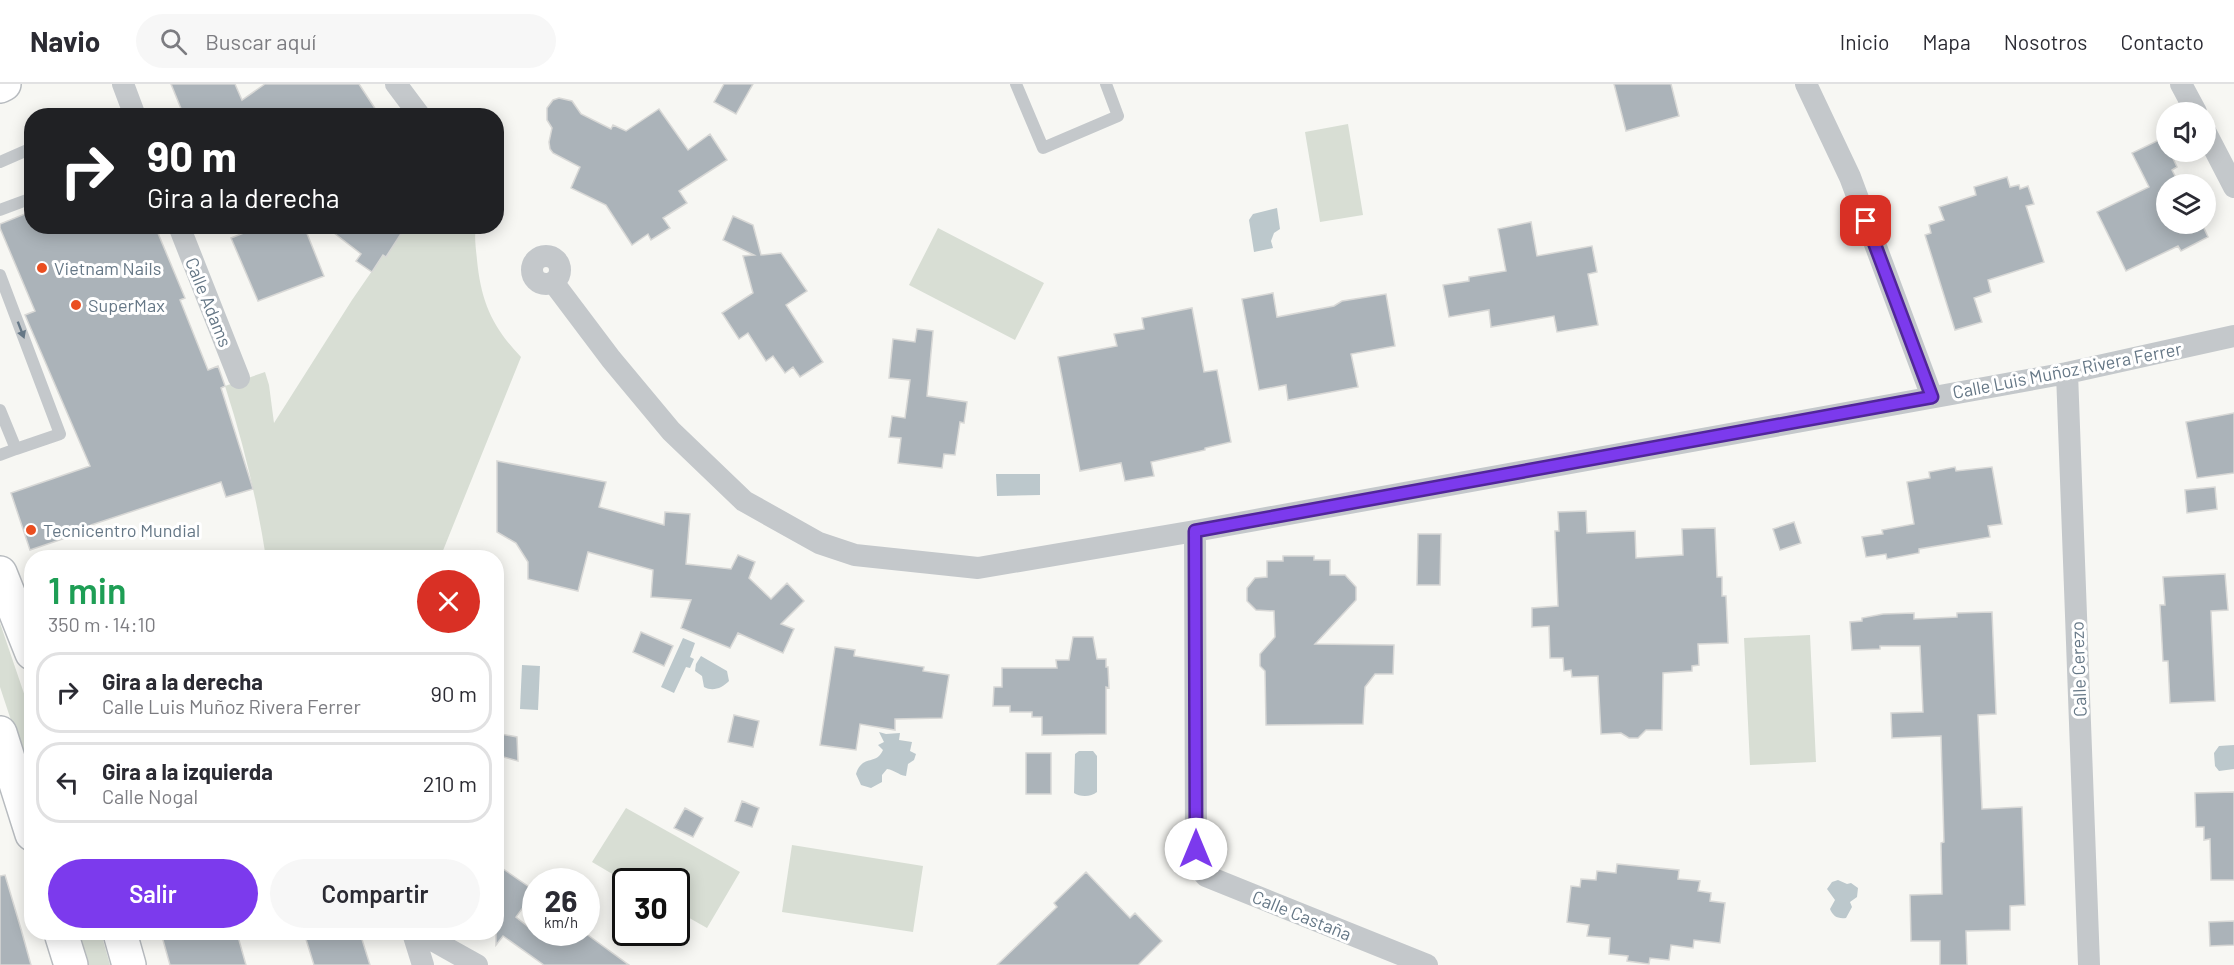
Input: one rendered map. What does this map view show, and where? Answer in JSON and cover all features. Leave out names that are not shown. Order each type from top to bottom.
[{"type":"main road","points":[[0,86],[4,84]]},
{"type":"main road","points":[[0,573],[24,633]]},
{"type":"main road","points":[[0,733],[24,809]]},
{"type":"main road","points":[[63,940],[71,965]]},
{"type":"main road","points":[[122,940],[129,965]]},
{"type":"street","points":[[123,84],[132,108]]},
{"type":"street","points":[[396,84],[414,108]]},
{"type":"street","points":[[1806,84],[1850,177],[1932,397]]},
{"type":"street","points":[[2181,84],[2191,102]]},
{"type":"street","points":[[2216,152],[2234,187]]},
{"type":"street","name":"Calle Adams","points":[[182,234],[239,378]]},
{"type":"street","name":"Calle Luis Muñoz Rivera Ferrer","points":[[553,282],[611,359],[671,431],[744,501],[819,543],[855,555],[978,568],[1195,531],[2067,373],[2234,336]]},
{"type":"street","name":"Calle Cerezo","points":[[2067,373],[2089,965]]},
{"type":"street","name":"Calle Castaña","points":[[1195,531],[1196,849],[1198,867],[1206,876],[1427,965]]},
{"type":"street","points":[[415,940],[423,965]]},
{"type":"street","points":[[434,940],[477,965]]},
{"type":"lane","points":[[1016,84],[1043,148],[1118,116],[1106,84]]},
{"type":"lane","points":[[0,162],[24,152]]},
{"type":"lane","points":[[0,210],[24,201]]},
{"type":"lane","points":[[0,275],[60,434],[0,454]]},
{"type":"lane","points":[[0,410],[16,449]]},
{"type":"shaded area","points":[[1348,124],[1363,215],[1320,222],[1305,132]]},
{"type":"shaded area","points":[[1277,208],[1280,229],[1274,233],[1271,241],[1273,248],[1254,252],[1249,220],[1253,214]]},
{"type":"shaded area","points":[[938,228],[1044,283],[1015,340],[909,285]]},
{"type":"shaded area","points":[[401,234],[475,234],[479,275],[485,301],[502,335],[521,357],[443,550],[265,550],[249,471],[225,386],[265,372],[274,423],[352,300],[383,255],[386,256]]},
{"type":"shaded area","points":[[996,474],[1040,474],[1040,495],[997,496]]},
{"type":"shaded area","points":[[0,623],[24,693],[24,760],[0,687]]},
{"type":"shaded area","points":[[1810,635],[1816,762],[1750,765],[1744,638]]},
{"type":"shaded area","points":[[683,638],[695,643],[690,657],[694,659],[690,668],[686,667],[674,693],[661,687]]},
{"type":"shaded area","points":[[701,656],[727,671],[729,681],[717,688],[704,687],[702,676],[695,671]]},
{"type":"shaded area","points":[[522,665],[540,666],[538,710],[520,709]]},
{"type":"shaded area","points":[[879,732],[900,733],[899,740],[912,742],[910,751],[916,754],[914,760],[908,764],[906,776],[887,769],[882,775],[882,782],[871,788],[861,785],[856,774],[862,764],[877,758],[883,750],[878,745],[884,742]]},
{"type":"shaded area","points":[[2234,745],[2234,769],[2219,771],[2215,766],[2214,753],[2219,746]]},
{"type":"shaded area","points":[[1079,751],[1093,751],[1097,756],[1097,792],[1092,795],[1082,796],[1074,793],[1075,754]]},
{"type":"shaded area","points":[[626,808],[740,872],[707,928],[690,918],[690,868],[612,868],[612,874],[592,862]]},
{"type":"shaded area","points":[[792,845],[923,866],[913,932],[782,912]]},
{"type":"shaded area","points":[[1838,880],[1847,884],[1851,883],[1858,888],[1857,897],[1850,902],[1852,907],[1846,918],[1832,914],[1830,909],[1835,900],[1827,889],[1832,882]]},
{"type":"shaded area","points":[[80,940],[103,940],[110,965],[88,965]]},
{"type":"building","points":[[171,84],[235,84],[242,100],[265,84],[359,84],[375,108],[181,108]]},
{"type":"building","points":[[724,84],[753,84],[736,114],[714,102]]},
{"type":"building","points":[[1614,84],[1671,84],[1679,116],[1626,131]]},
{"type":"building","points":[[559,98],[572,101],[581,114],[611,129],[613,125],[626,131],[659,109],[688,150],[710,134],[727,160],[679,191],[687,203],[663,218],[670,228],[651,240],[648,234],[632,245],[606,205],[571,188],[580,167],[553,153],[550,149],[552,128],[547,120],[547,108],[553,100]]},
{"type":"building","points":[[2156,141],[2156,162],[2175,162],[2177,167],[2172,170],[2174,174],[2156,174],[2156,234],[2207,234],[2208,237],[2181,251],[2178,246],[2126,271],[2097,212],[2149,187],[2132,153]]},
{"type":"building","points":[[2007,177],[2010,187],[2019,185],[2020,189],[2028,186],[2034,204],[2026,206],[2044,262],[1988,280],[1991,292],[1974,298],[1982,322],[1955,330],[1925,235],[1931,233],[1929,225],[1944,220],[1939,207],[1976,195],[1974,187]]},
{"type":"building","points":[[24,214],[24,234],[158,234],[185,298],[180,300],[208,370],[218,366],[225,386],[221,388],[253,489],[226,497],[221,482],[91,525],[92,529],[30,550],[11,493],[90,466],[25,315],[35,311],[0,224]]},
{"type":"building","points":[[733,216],[753,225],[761,255],[781,253],[807,291],[786,305],[823,362],[800,377],[793,367],[785,373],[773,356],[766,361],[748,333],[739,339],[722,313],[753,293],[743,256],[754,255],[723,240]]},
{"type":"building","points":[[1531,222],[1537,256],[1592,246],[1597,272],[1588,274],[1598,325],[1557,332],[1554,316],[1491,327],[1489,310],[1449,317],[1443,285],[1469,281],[1469,277],[1506,271],[1498,229]]},
{"type":"building","points":[[241,234],[307,234],[324,276],[258,301],[231,238]]},
{"type":"building","points":[[335,234],[401,234],[386,257],[383,255],[372,272],[356,261],[361,254]]},
{"type":"building","points":[[1273,293],[1277,317],[1334,306],[1342,301],[1386,294],[1395,346],[1351,354],[1358,387],[1288,400],[1286,385],[1259,390],[1242,299]]},
{"type":"building","points":[[1192,308],[1204,372],[1217,370],[1231,442],[1151,462],[1154,476],[1125,481],[1121,463],[1080,471],[1058,357],[1117,346],[1114,334],[1144,329],[1142,318]]},
{"type":"building","points":[[917,329],[933,331],[927,396],[967,402],[964,423],[960,422],[955,455],[944,454],[942,468],[898,463],[901,438],[889,437],[892,416],[905,418],[910,380],[889,378],[893,339],[915,342]]},
{"type":"building","points":[[2234,413],[2234,473],[2197,478],[2186,422]]},
{"type":"building","points":[[497,461],[606,482],[599,507],[664,525],[665,512],[690,514],[686,564],[731,569],[738,555],[755,562],[749,578],[771,599],[787,583],[804,601],[781,624],[794,629],[783,653],[738,633],[730,648],[681,628],[691,600],[651,597],[653,570],[588,552],[578,591],[528,579],[528,562],[516,543],[497,532]]},
{"type":"building","points":[[1955,467],[1956,471],[1992,467],[2002,524],[1988,526],[1990,537],[1919,549],[1919,553],[1887,559],[1886,554],[1866,557],[1862,537],[1883,534],[1882,530],[1914,524],[1907,482],[1930,478],[1929,472]]},
{"type":"building","points":[[2215,487],[2217,509],[2187,513],[2185,490]]},
{"type":"building","points":[[1586,511],[1587,533],[1635,531],[1636,558],[1683,555],[1682,529],[1715,528],[1717,577],[1722,577],[1722,596],[1726,596],[1728,643],[1698,644],[1699,665],[1692,666],[1692,671],[1663,673],[1662,730],[1646,730],[1638,738],[1629,738],[1621,733],[1601,734],[1598,676],[1572,677],[1571,670],[1564,671],[1563,658],[1550,658],[1549,626],[1532,627],[1532,608],[1558,606],[1555,531],[1559,531],[1558,512]]},
{"type":"building","points":[[1794,522],[1801,543],[1780,550],[1773,529]]},
{"type":"building","points":[[1418,534],[1441,534],[1440,585],[1417,585]]},
{"type":"building","points":[[1283,556],[1314,556],[1314,560],[1330,560],[1330,575],[1345,575],[1356,587],[1356,600],[1315,644],[1394,645],[1393,674],[1375,674],[1365,687],[1363,724],[1266,725],[1265,671],[1260,666],[1260,654],[1275,637],[1274,611],[1256,610],[1247,601],[1247,588],[1255,578],[1267,577],[1267,561],[1283,561]]},
{"type":"building","points":[[2225,574],[2228,610],[2211,611],[2215,701],[2170,703],[2168,661],[2163,661],[2160,605],[2165,605],[2163,577]]},
{"type":"building","points":[[1992,612],[1996,714],[1978,715],[1982,809],[2022,807],[2025,905],[2010,906],[2010,930],[1966,931],[1967,965],[1940,965],[1940,941],[1911,941],[1910,895],[1942,894],[1941,843],[1944,842],[1941,736],[1892,738],[1891,713],[1923,712],[1920,646],[1880,646],[1880,649],[1852,650],[1850,622],[1862,621],[1862,618],[1883,614],[1914,613],[1914,619],[1957,617],[1957,613]]},
{"type":"building","points":[[641,632],[673,646],[664,666],[633,652]]},
{"type":"building","points":[[1073,637],[1093,637],[1097,659],[1106,659],[1109,688],[1106,687],[1106,734],[1042,735],[1042,717],[1032,717],[1032,712],[1010,712],[1010,706],[993,706],[994,687],[1002,687],[1002,668],[1057,668],[1056,660],[1069,660]]},
{"type":"building","points":[[835,647],[855,650],[854,656],[924,667],[923,671],[949,675],[942,718],[895,719],[895,730],[860,724],[856,750],[820,745]]},
{"type":"building","points":[[734,715],[759,721],[753,747],[728,742]]},
{"type":"building","points":[[504,735],[517,737],[518,761],[504,757]]},
{"type":"building","points":[[1026,753],[1051,753],[1051,794],[1026,794]]},
{"type":"building","points":[[2234,792],[2234,880],[2211,880],[2210,839],[2204,840],[2204,827],[2196,827],[2195,793]]},
{"type":"building","points":[[742,801],[759,808],[752,827],[735,821]]},
{"type":"building","points":[[685,808],[703,818],[693,837],[674,828]]},
{"type":"building","points":[[1617,864],[1679,870],[1678,879],[1700,881],[1698,891],[1711,893],[1710,901],[1725,903],[1720,943],[1694,940],[1693,948],[1671,945],[1669,960],[1650,958],[1649,964],[1627,961],[1628,956],[1609,954],[1610,938],[1587,936],[1589,925],[1567,922],[1571,886],[1580,887],[1581,879],[1596,880],[1597,871],[1616,873]]},
{"type":"building","points":[[504,870],[522,882],[522,909],[516,917],[522,922],[522,946],[600,946],[600,944],[629,965],[544,965],[504,937]]},
{"type":"building","points":[[1086,872],[1130,918],[1135,913],[1162,941],[1138,965],[997,965],[1057,907],[1054,903]]},
{"type":"building","points":[[5,875],[31,965],[0,965],[0,876]]},
{"type":"building","points":[[2234,921],[2234,945],[2210,946],[2209,922]]},
{"type":"building","points":[[163,940],[239,940],[246,965],[170,965]]},
{"type":"building","points":[[306,940],[362,940],[370,965],[314,965]]},
{"type":"place","name":"Vietnam Nails","points":[[42,268]]},
{"type":"place","name":"SuperMax","points":[[76,305]]},
{"type":"place","name":"Tecnicentro Mundial","points":[[31,530]]},
{"type":"route","points":[[1196,849],[1195,531],[1932,397],[1866,221]]}]
